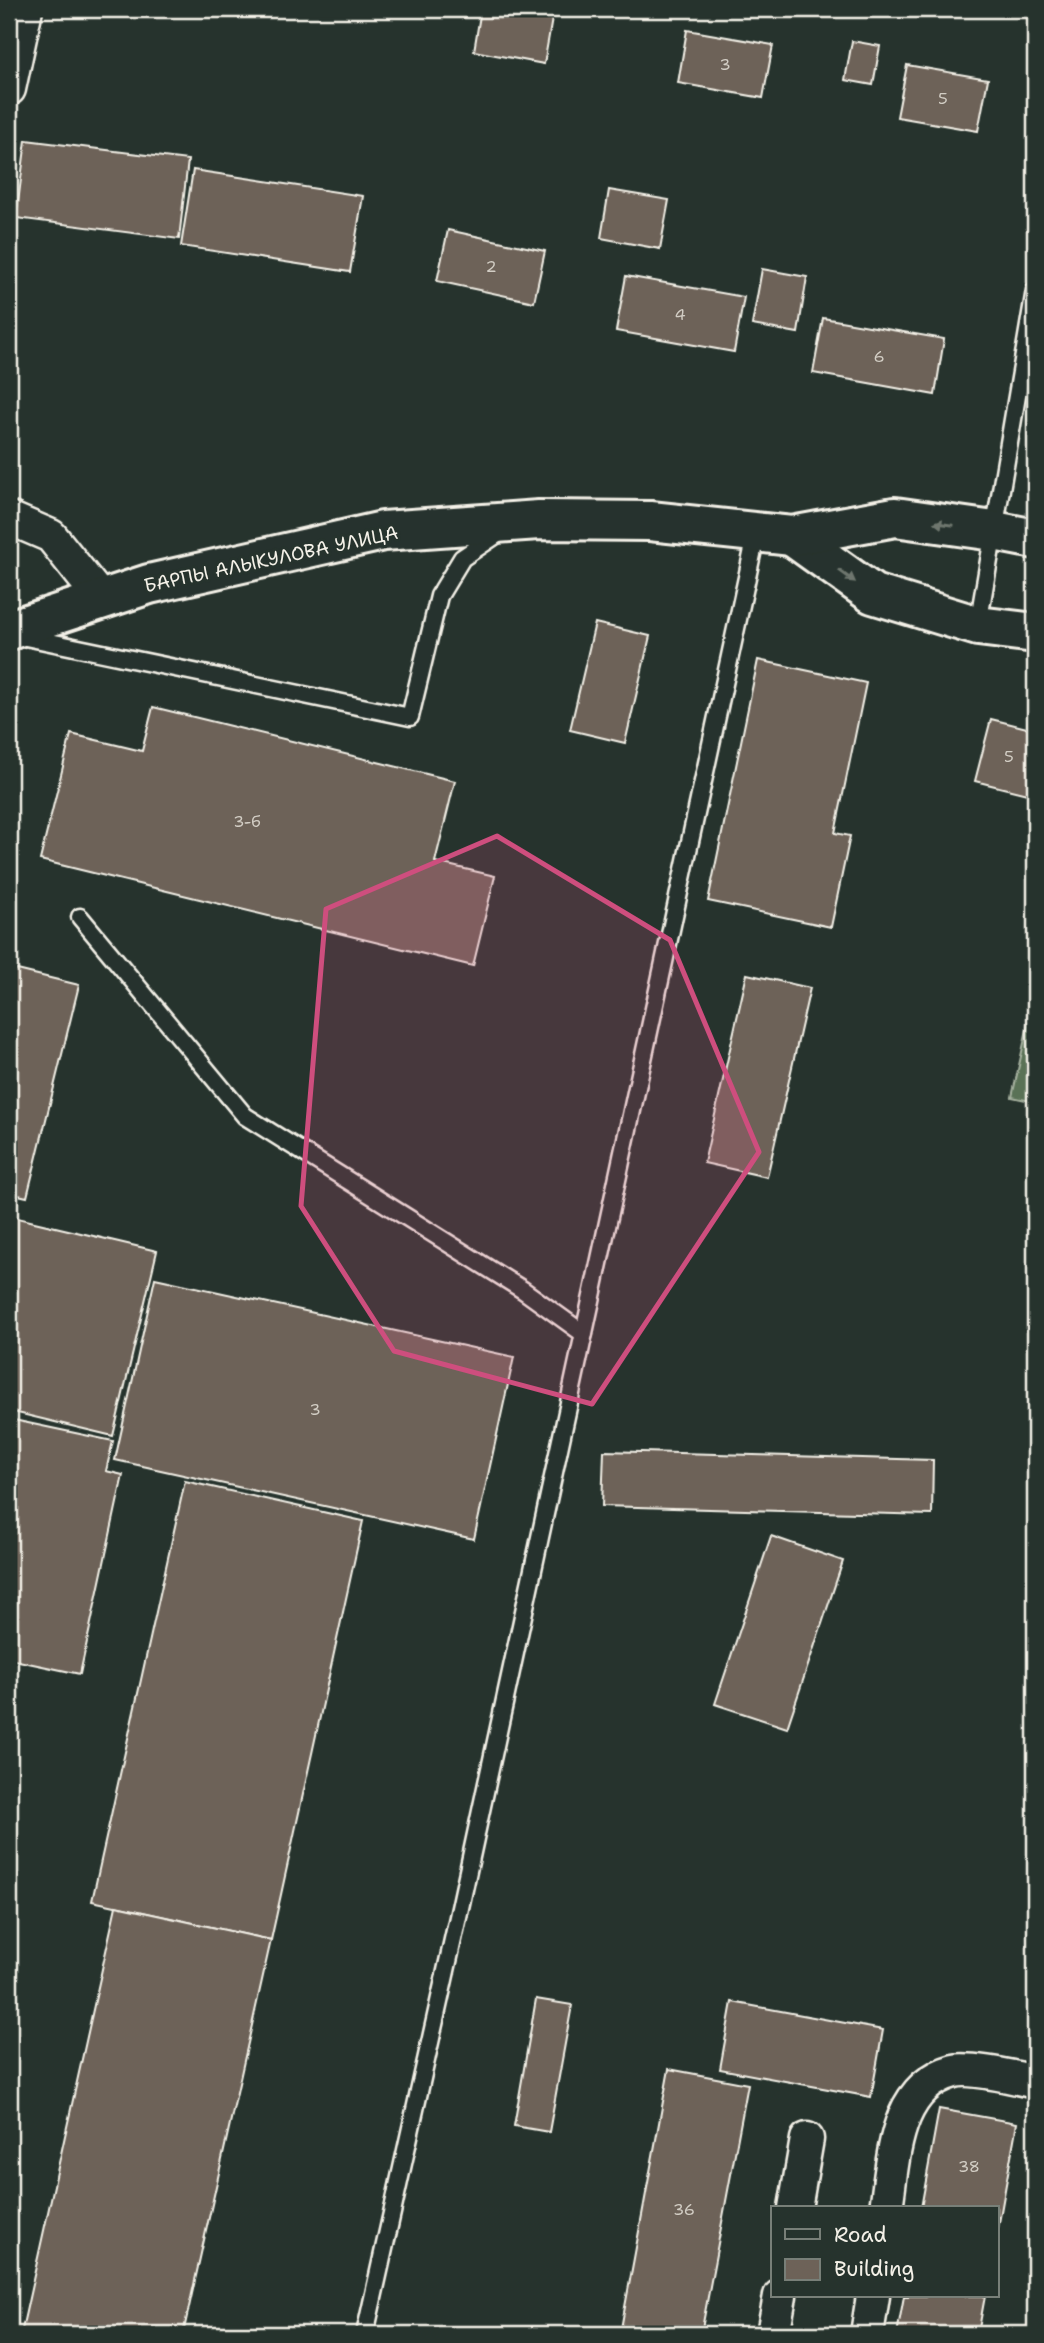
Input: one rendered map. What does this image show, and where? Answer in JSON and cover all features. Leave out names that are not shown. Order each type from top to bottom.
[{"type":"main road","name":"БАРПЫ АЛЫКУЛОВА УЛИЦА","points":[[9,632],[149,584],[383,531],[539,520],[650,521],[774,534],[895,517],[1035,539]]},
{"type":"main road","points":[[774,534],[873,594],[978,626],[1035,633]]},
{"type":"street","points":[[9,89],[26,9]]},
{"type":"street","points":[[9,518],[51,536],[102,600]]},
{"type":"street","points":[[886,2206],[896,2146],[906,2109],[927,2084],[956,2070],[1004,2075],[1035,2082]]},
{"type":"street","points":[[795,2206],[807,2138]]},
{"type":"street","points":[[773,2334],[780,2298]]},
{"type":"street","points":[[867,2334],[873,2298]]},
{"type":"lane","points":[[978,626],[1035,290]]},
{"type":"lane","points":[[9,632],[410,717],[439,596],[462,558],[493,534],[539,520]]},
{"type":"lane","points":[[365,2334],[643,1070],[774,534]]},
{"type":"lane","points":[[80,917],[245,1116],[523,1290],[584,1334]]},
{"type":"highlighted area","points":[[497,836],[670,940],[759,1152],[592,1404],[394,1351],[301,1206],[326,909]]},
{"type":"green space","points":[[1035,993],[1035,1102],[1012,1097]]},
{"type":"building","points":[[481,9],[527,9],[553,13],[544,64],[474,51]]},
{"type":"building","points":[[687,30],[773,45],[763,98],[678,83]]},
{"type":"building","points":[[852,41],[880,46],[873,85],[845,80]]},
{"type":"building","points":[[907,65],[988,79],[978,131],[897,117]]},
{"type":"building","points":[[26,140],[188,160],[179,239],[16,218]]},
{"type":"building","points":[[193,170],[363,196],[350,272],[181,246]]},
{"type":"building","points":[[609,190],[669,200],[660,249],[601,238]]},
{"type":"building","points":[[448,230],[545,251],[534,302],[437,281]]},
{"type":"building","points":[[762,269],[807,277],[798,333],[752,325]]},
{"type":"building","points":[[626,276],[744,297],[734,352],[616,331]]},
{"type":"building","points":[[823,318],[944,339],[935,395],[813,373]]},
{"type":"building","points":[[595,623],[650,636],[625,743],[570,730]]},
{"type":"building","points":[[758,660],[866,683],[835,833],[850,836],[831,927],[708,901]]},
{"type":"building","points":[[153,707],[455,781],[435,862],[495,876],[473,966],[40,860],[71,734],[142,751]]},
{"type":"building","points":[[991,719],[1035,730],[1035,796],[975,781]]},
{"type":"building","points":[[9,968],[79,985],[27,1197],[9,1193]]},
{"type":"building","points":[[747,974],[810,988],[767,1177],[704,1163]]},
{"type":"building","points":[[9,1216],[157,1251],[113,1436],[9,1411]]},
{"type":"building","points":[[155,1278],[514,1357],[474,1539],[115,1460]]},
{"type":"building","points":[[9,1419],[113,1441],[106,1471],[123,1475],[80,1674],[9,1659]]},
{"type":"building","points":[[604,1451],[933,1460],[932,1515],[602,1506]]},
{"type":"building","points":[[185,1481],[363,1521],[271,1940],[92,1901]]},
{"type":"building","points":[[771,1536],[843,1561],[787,1728],[715,1704]]},
{"type":"building","points":[[116,1906],[271,1940],[183,2334],[21,2334]]},
{"type":"building","points":[[536,1999],[572,2005],[549,2132],[514,2126]]},
{"type":"building","points":[[732,2002],[883,2030],[871,2097],[720,2069]]},
{"type":"building","points":[[669,2069],[748,2084],[701,2334],[620,2334]]},
{"type":"building","points":[[939,2109],[1017,2123],[998,2228],[998,2206],[921,2206]]},
{"type":"building","points":[[904,2298],[985,2298],[978,2334],[897,2334]]}]
